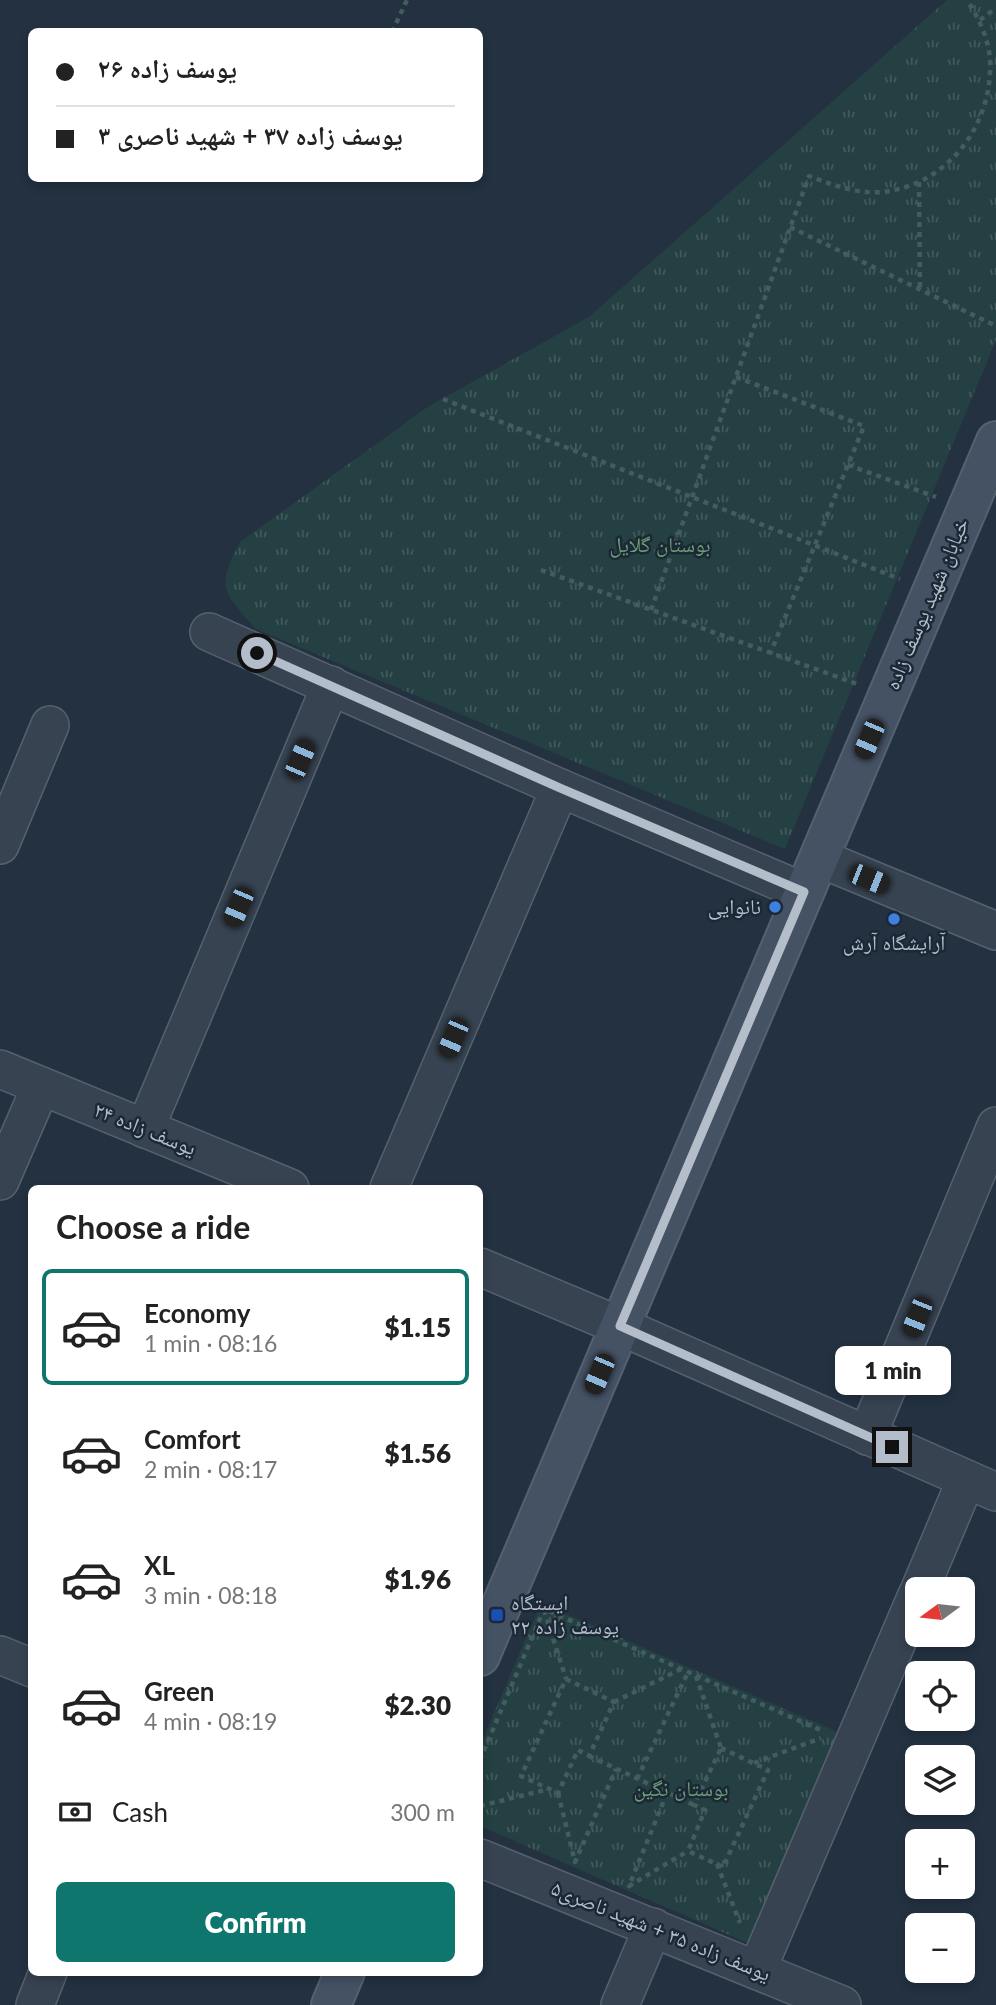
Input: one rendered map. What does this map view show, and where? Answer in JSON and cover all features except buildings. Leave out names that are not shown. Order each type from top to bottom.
[{"type":"street","name":"خیابان شهید یوسف زاده","points":[[483,1649],[996,441]]},
{"type":"street","points":[[209,632],[560,788],[811,875],[996,931]]},
{"type":"street","points":[[145,1129],[331,685]]},
{"type":"street","points":[[0,845],[50,725]]},
{"type":"street","points":[[390,1185],[560,788]]},
{"type":"street","name":"یوسف زاده ۲۴","points":[[0,1069],[276,1185]]},
{"type":"street","points":[[0,1181],[41,1086]]},
{"type":"street","points":[[867,1437],[996,1126]]},
{"type":"street","points":[[483,1268],[981,1486],[926,1577]]},
{"type":"street","points":[[757,1970],[905,1623]]},
{"type":"street","points":[[0,1655],[28,1666]]},
{"type":"street","name":"یوسف زاده ۳۵ + شهید ناصری۵","points":[[483,1859],[842,2005]]},
{"type":"street","points":[[620,2005],[653,1927]]},
{"type":"street","points":[[35,2005],[46,1976]]},
{"type":"street","points":[[331,2005],[343,1976]]},
{"type":"path","points":[[394,28],[407,0]]},
{"type":"path","points":[[651,610],[809,176],[844,190],[882,192],[919,182],[951,161],[975,132],[988,96],[990,57],[980,20],[967,0]]},
{"type":"path","points":[[980,20],[996,8]]},
{"type":"path","points":[[919,182],[920,289]]},
{"type":"path","points":[[790,227],[996,326]]},
{"type":"path","points":[[736,377],[864,426],[770,654]]},
{"type":"path","points":[[443,399],[900,579]]},
{"type":"path","points":[[848,465],[967,509]]},
{"type":"path","points":[[541,570],[888,695]]},
{"type":"path","points":[[544,1609],[831,1734],[753,1763]]},
{"type":"path","points":[[544,1609],[566,1679],[521,1776],[558,1793]]},
{"type":"path","points":[[483,1753],[544,1609]]},
{"type":"path","points":[[589,1756],[614,1702],[681,1669]]},
{"type":"path","points":[[637,1779],[688,1672]]},
{"type":"path","points":[[694,1805],[721,1748],[695,1675]]},
{"type":"path","points":[[566,1679],[614,1702]]},
{"type":"path","points":[[688,1851],[723,1867],[768,1770],[721,1748]]},
{"type":"path","points":[[575,1862],[558,1793],[578,1750],[705,1810],[688,1851],[629,1886]]},
{"type":"path","points":[[575,1862],[616,1769]]},
{"type":"path","points":[[483,1805],[549,1789]]},
{"type":"path","points":[[629,1886],[667,1793]]},
{"type":"path","points":[[563,1857],[586,1867]]},
{"type":"path","points":[[717,1864],[757,1970]]},
{"type":"path","points":[[618,1881],[640,1891]]},
{"type":"green space","name":"بوستان گلایل","points":[[947,0],[996,0],[996,340],[785,849],[256,629],[230,598],[227,589],[227,570],[240,542],[429,406],[589,317]]},
{"type":"green space","name":"بوستان نگین","points":[[541,1603],[840,1733],[750,1944],[483,1827],[483,1739]]},
{"type":"place","name":"نانوایی","points":[[775,907]]},
{"type":"place","name":"آرایشگاه آرش","points":[[894,919]]},
{"type":"place","name":"ایستگاه یوسف زاده ۲۲","points":[[497,1615]]},
{"type":"route","points":[[257,653],[560,788],[804,892],[620,1326],[892,1447]]}]
